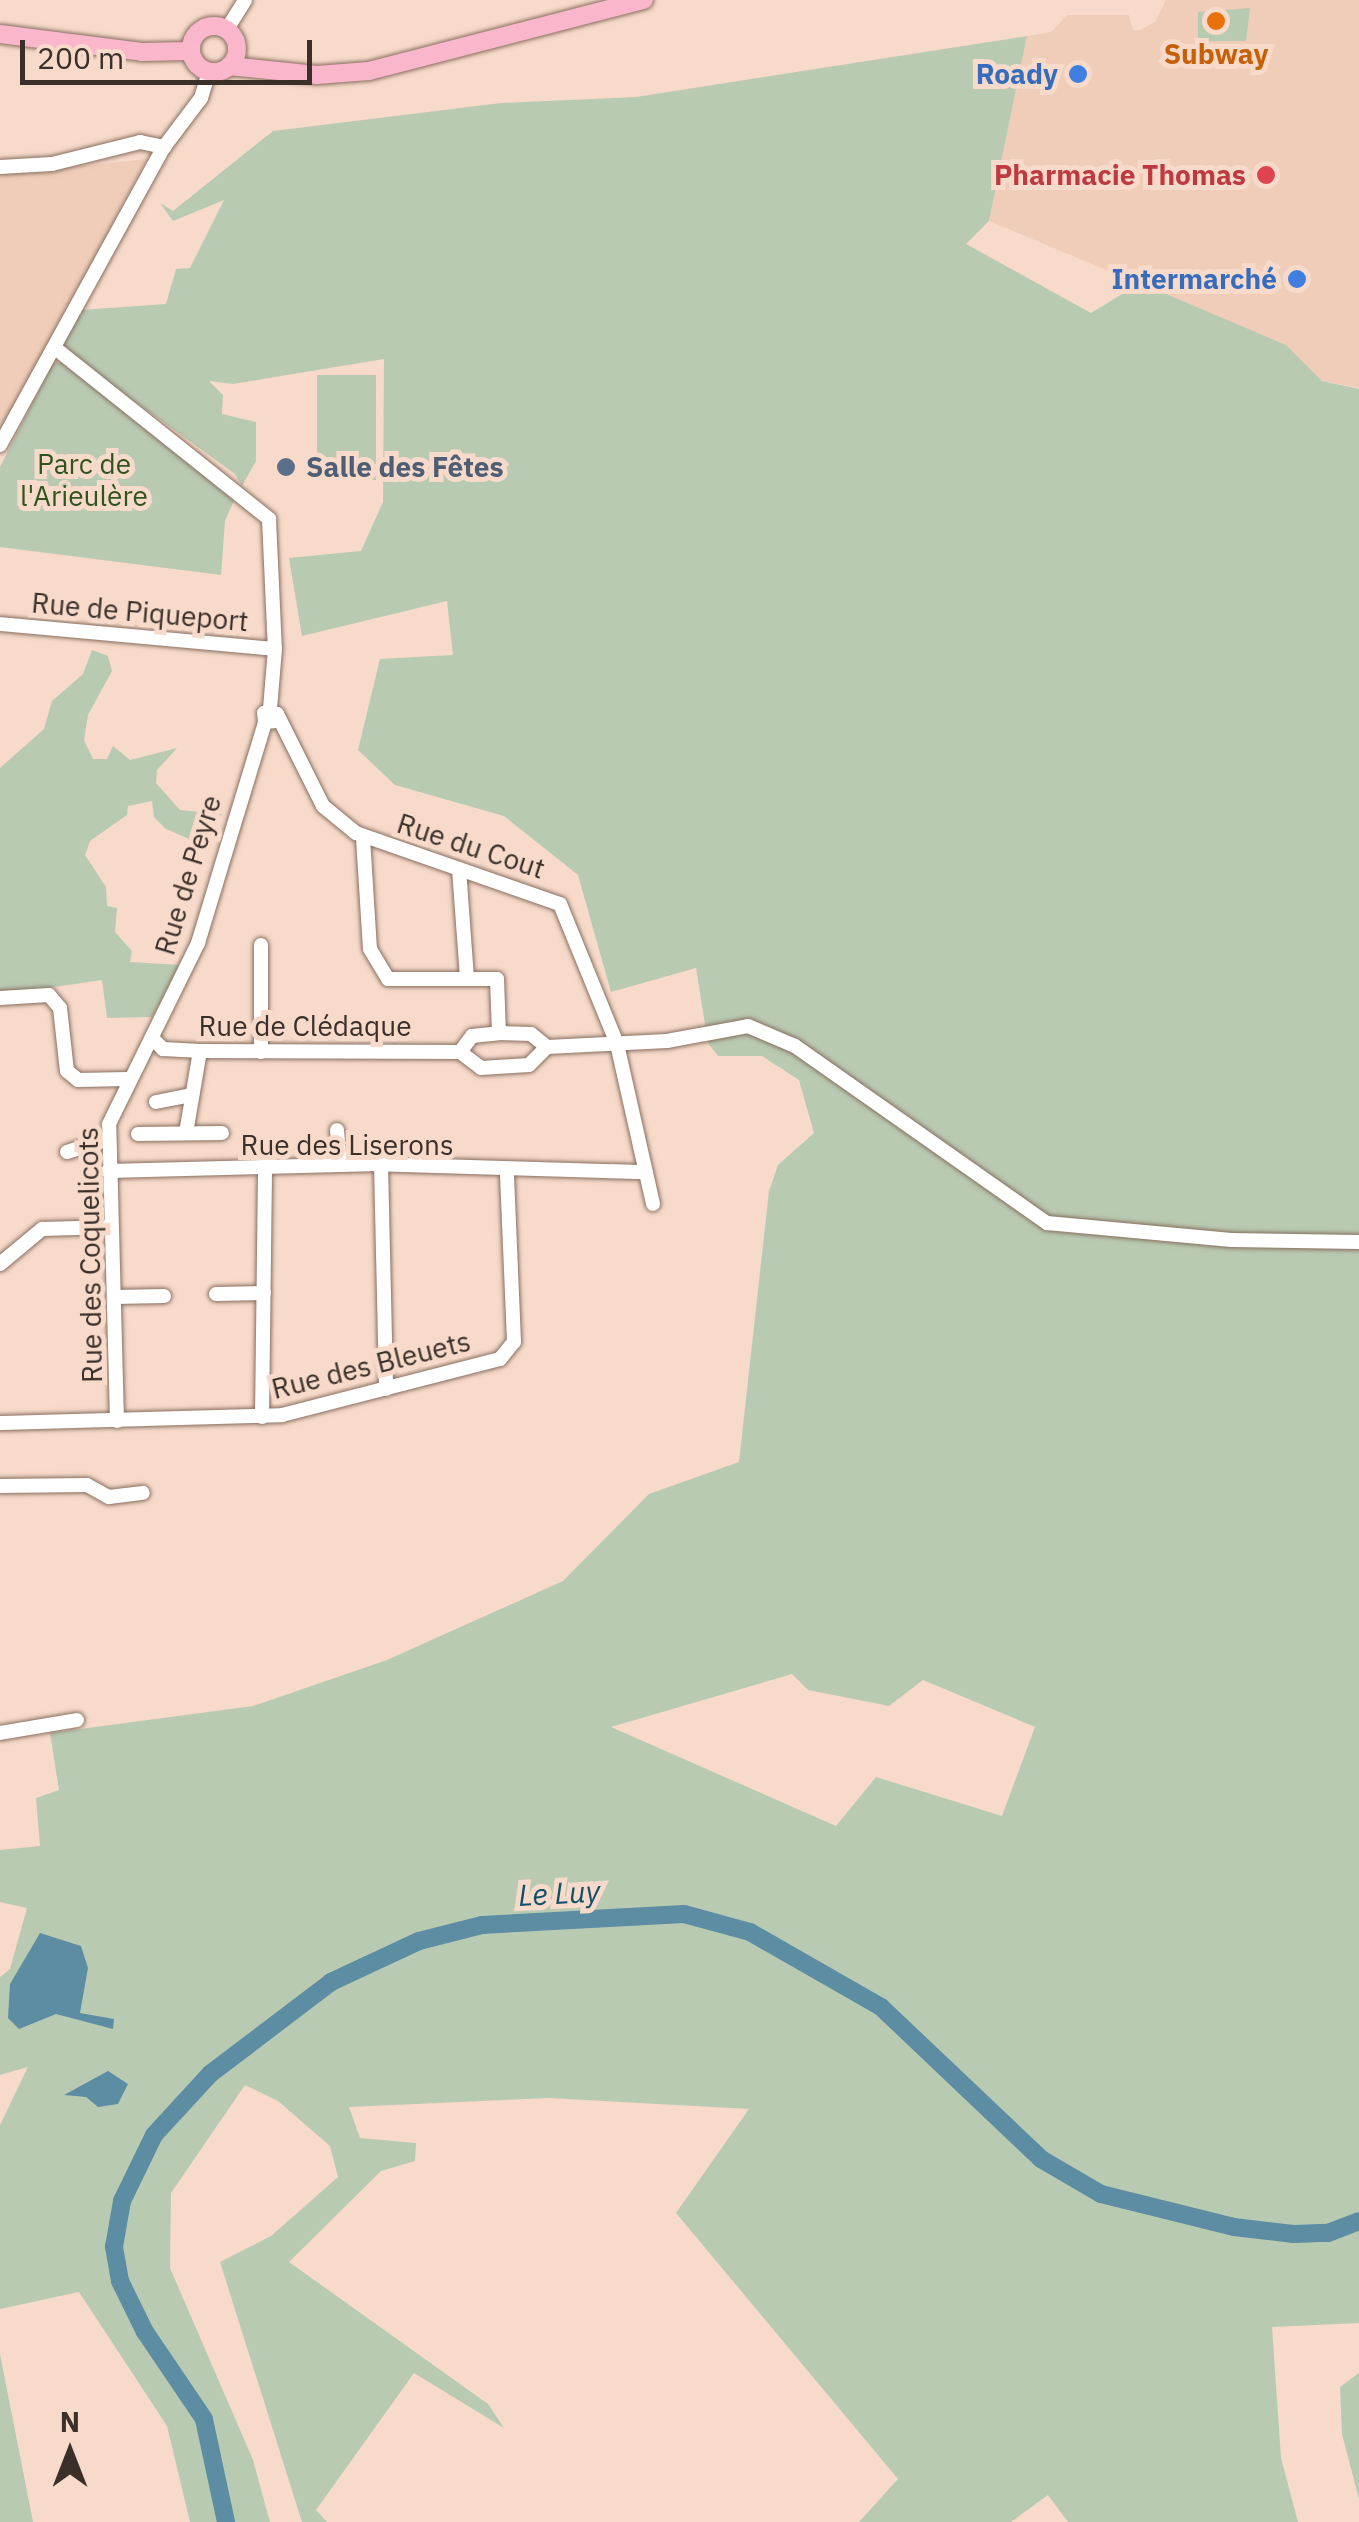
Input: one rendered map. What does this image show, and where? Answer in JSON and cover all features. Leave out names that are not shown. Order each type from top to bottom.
[{"type":"main road","points":[[0,34],[142,52],[191,51],[209,71],[234,59],[288,73],[379,70],[644,0]]},
{"type":"main road","points":[[191,51],[206,27],[227,29],[234,59]]},
{"type":"street","points":[[227,29],[245,0]]},
{"type":"street","points":[[0,445],[162,152],[202,98],[209,71]]},
{"type":"street","points":[[0,167],[52,164],[140,142],[162,152]]},
{"type":"street","name":"Rue de Peyre","points":[[55,348],[269,519],[275,649],[270,718],[198,942],[154,1040]]},
{"type":"street","name":"Rue de Piqueport","points":[[0,624],[275,649]]},
{"type":"street","name":"Rue du Cout","points":[[270,718],[323,806],[363,838],[560,904],[618,1044],[654,1204]]},
{"type":"street","points":[[363,838],[370,949],[388,978],[497,979],[499,1033]]},
{"type":"street","points":[[459,869],[467,980]]},
{"type":"street","points":[[261,945],[261,1052]]},
{"type":"street","points":[[0,998],[48,995],[60,1008],[67,1070],[78,1080],[127,1078]]},
{"type":"street","name":"Rue de Clédaque","points":[[154,1040],[163,1048],[200,1051],[460,1052],[481,1068],[529,1065],[547,1048],[667,1041],[733,1025],[764,1030],[1047,1222],[1231,1240],[1359,1242]]},
{"type":"street","name":"Rue de Clédaque","points":[[460,1052],[472,1036],[499,1033],[531,1034],[547,1048]]},
{"type":"street","name":"Rue des Coquelicots","points":[[117,1421],[108,1139],[127,1078],[154,1040]]},
{"type":"street","points":[[186,1133],[200,1051]]},
{"type":"street","points":[[156,1102],[192,1095]]},
{"type":"street","points":[[337,1130],[340,1166]]},
{"type":"street","points":[[138,1134],[222,1132]]},
{"type":"street","points":[[67,1152],[108,1139]]},
{"type":"street","points":[[381,1164],[386,1389]]},
{"type":"street","name":"Rue des Liserons","points":[[108,1170],[265,1172],[381,1164],[507,1172],[646,1172]]},
{"type":"street","points":[[262,1417],[265,1172]]},
{"type":"street","name":"Rue des Bleuets","points":[[0,1423],[262,1417],[500,1359],[512,1348],[507,1172]]},
{"type":"street","points":[[0,1264],[42,1229],[110,1227]]},
{"type":"street","points":[[216,1294],[264,1294]]},
{"type":"street","points":[[114,1297],[164,1296]]},
{"type":"street","points":[[0,1486],[87,1485],[109,1497],[143,1492]]},
{"type":"street","points":[[0,1733],[77,1720]]},
{"type":"shaded area","points":[[1166,0],[1359,0],[1359,388],[1322,381],[1286,345],[989,221],[1027,36],[1051,32],[1067,15],[1129,15],[1133,30],[1140,30],[1155,22]]},
{"type":"shaded area","points":[[146,159],[66,314],[0,435],[0,175]]},
{"type":"green space","points":[[1250,8],[1246,41],[1198,41],[1198,12]]},
{"type":"green space","points":[[1027,36],[989,221],[966,244],[1091,313],[1140,283],[1286,345],[1322,381],[1359,389],[1359,2323],[1272,2327],[1281,2458],[1298,2522],[1068,2522],[1048,2495],[1011,2522],[859,2522],[898,2479],[676,2213],[749,2109],[549,2098],[349,2107],[360,2138],[416,2143],[415,2161],[381,2171],[289,2262],[488,2404],[504,2428],[414,2373],[316,2510],[327,2522],[302,2522],[220,2262],[271,2236],[338,2177],[330,2146],[278,2101],[245,2085],[171,2193],[170,2268],[253,2460],[270,2522],[190,2522],[167,2426],[79,2292],[0,2309],[0,2125],[28,2067],[0,2075],[0,1977],[10,1969],[27,1908],[0,1902],[0,1850],[40,1846],[36,1798],[59,1790],[50,1733],[253,1706],[387,1660],[563,1581],[649,1494],[739,1462],[769,1191],[778,1165],[814,1133],[799,1080],[762,1056],[718,1056],[708,1043],[696,968],[611,992],[578,875],[504,816],[395,785],[358,750],[380,659],[453,655],[447,601],[302,636],[289,558],[361,551],[383,502],[384,359],[233,384],[209,381],[223,395],[222,414],[256,422],[256,461],[242,486],[235,474],[61,348],[80,310],[166,304],[176,269],[190,268],[224,200],[173,221],[160,203],[173,211],[273,131],[501,103],[636,97]],"holes":[[[792,1674],[808,1690],[889,1706],[923,1680],[1035,1727],[1002,1816],[876,1777],[836,1826],[611,1727]]]},
{"type":"green space","name":"Parc de l'Arieulère","points":[[63,362],[235,498],[225,521],[221,575],[0,547],[0,467],[53,363]]},
{"type":"green space","points":[[317,375],[376,375],[376,480],[317,480]]},
{"type":"green space","points":[[92,650],[108,656],[112,671],[88,715],[84,740],[93,759],[107,759],[113,746],[130,760],[177,748],[157,770],[156,783],[180,810],[222,814],[210,848],[166,829],[154,817],[152,801],[128,806],[127,815],[90,841],[85,855],[106,887],[107,906],[117,908],[115,932],[132,951],[130,962],[182,965],[152,1017],[107,1018],[102,980],[0,995],[0,768],[44,729],[52,701],[83,674]]},
{"type":"green space","points":[[0,2354],[33,2522],[0,2522]]},
{"type":"green space","points":[[1359,2373],[1359,2499],[1342,2434],[1340,2387]]},
{"type":"water","points":[[40,1933],[81,1946],[88,1968],[80,2013],[114,2019],[113,2029],[56,2014],[19,2029],[8,2018],[10,1984]]},
{"type":"water","points":[[108,2071],[128,2084],[118,2104],[98,2107],[86,2097],[64,2095]]},
{"type":"waterway","name":"Le Luy","points":[[226,2522],[204,2419],[145,2332],[120,2281],[114,2247],[122,2201],[154,2135],[210,2074],[331,1982],[419,1941],[482,1925],[684,1914],[750,1932],[881,2007],[1041,2159],[1101,2194],[1234,2227],[1294,2234],[1328,2233],[1359,2221]]},
{"type":"place","name":"Subway","points":[[1216,21]]},
{"type":"place","name":"Roady","points":[[1078,74]]},
{"type":"place","name":"Pharmacie Thomas","points":[[1266,175]]},
{"type":"place","name":"Intermarché","points":[[1297,279]]},
{"type":"place","name":"Salle des Fêtes","points":[[286,467]]}]
